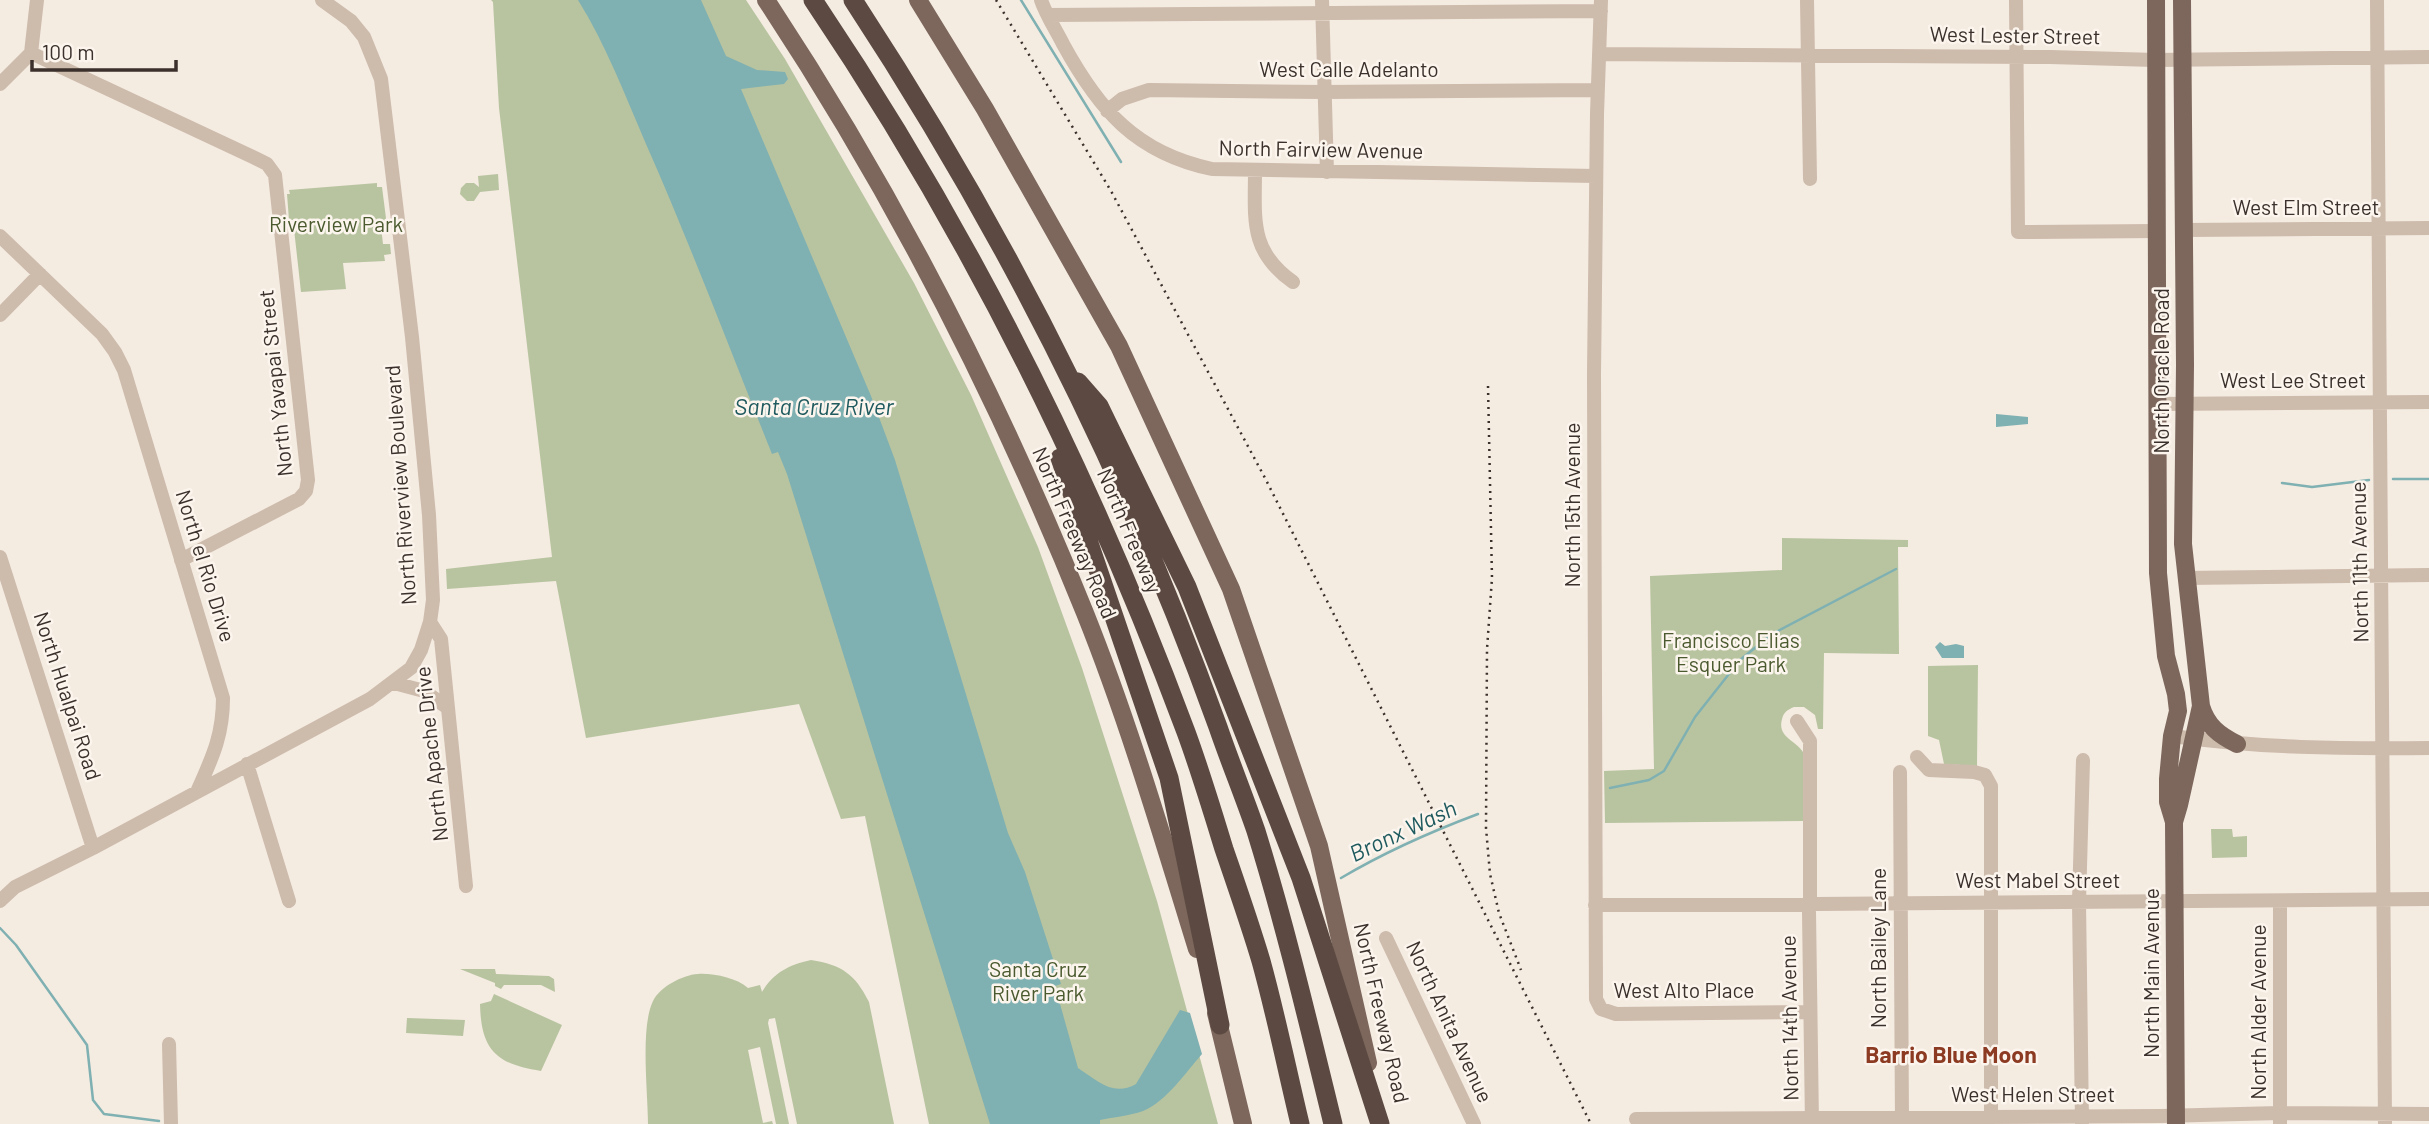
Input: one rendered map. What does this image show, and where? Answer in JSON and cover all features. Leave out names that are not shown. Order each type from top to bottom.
[{"type":"highway","name":"North Freeway","points":[[813,0],[923,173],[1032,374],[1114,551],[1187,733],[1261,962],[1300,1124]]},
{"type":"highway","name":"North Freeway","points":[[853,0],[957,165],[1064,366],[1151,553],[1191,651],[1255,830],[1292,954],[1333,1124]]},
{"type":"highway","points":[[1064,366],[1099,406],[1187,587],[1301,878],[1381,1124]]},
{"type":"highway","points":[[1032,374],[1169,778],[1220,1025]]},
{"type":"main road","name":"North Freeway Road","points":[[766,0],[885,195],[960,337],[1027,480],[1085,614],[1138,757],[1220,1025],[1243,1124]]},
{"type":"main road","name":"North Freeway Road","points":[[918,0],[985,109],[1119,346],[1231,589],[1319,846],[1381,1124]]},
{"type":"main road","name":"North Oracle Road","points":[[2156,0],[2158,573],[2166,660],[2178,711],[2172,736]]},
{"type":"main road","name":"North Oracle Road","points":[[2182,0],[2185,403],[2183,527],[2185,578],[2201,706],[2194,740]]},
{"type":"main road","points":[[2158,479],[2164,481],[2171,492],[2174,547],[2185,578]]},
{"type":"main road","points":[[2201,706],[2208,724],[2237,744]]},
{"type":"main road","name":"North Main Avenue","points":[[2172,736],[2168,802],[2174,822]]},
{"type":"main road","name":"North Main Avenue","points":[[2176,1120],[2174,822],[2194,740]]},
{"type":"street","points":[[0,84],[31,53],[37,0]]},
{"type":"street","name":"North Riverview Boulevard","points":[[0,901],[15,887],[370,699],[411,668],[421,650],[430,622],[433,600],[429,515],[412,337],[381,79],[364,37],[351,21],[322,0]]},
{"type":"street","name":"North Fairview Avenue","points":[[1041,0],[1070,56],[1107,111],[1123,127],[1180,161],[1212,169],[1596,176]]},
{"type":"street","points":[[1807,0],[1810,179]]},
{"type":"street","points":[[2016,0],[2018,232],[2157,232]]},
{"type":"street","name":"North 11th Avenue","points":[[2377,0],[2385,1119]]},
{"type":"street","points":[[1322,6],[1327,172]]},
{"type":"street","points":[[1048,15],[1322,6],[1601,6]]},
{"type":"street","name":"North 15th Avenue","points":[[1601,6],[1597,90],[1594,374],[1596,999],[1601,1009]]},
{"type":"street","name":"North Yavapai Street","points":[[31,53],[267,164],[276,183],[308,480],[306,491],[299,499],[181,560]]},
{"type":"street","name":"West Lester Street","points":[[1600,54],[2155,60],[2429,57]]},
{"type":"street","name":"West Calle Adelanto","points":[[1107,111],[1122,99],[1149,90],[1597,90]]},
{"type":"street","points":[[1255,170],[1255,218],[1260,244],[1268,260],[1293,282]]},
{"type":"street","name":"West Elm Street","points":[[2184,230],[2429,228]]},
{"type":"street","name":"North el Rio Drive","points":[[0,236],[102,334],[124,370],[223,698],[223,722],[218,746],[197,792]]},
{"type":"street","points":[[0,315],[40,274]]},
{"type":"street","name":"West Lee Street","points":[[2158,404],[2429,402]]},
{"type":"street","name":"North Hualpai Road","points":[[0,557],[93,848]]},
{"type":"street","points":[[2185,578],[2429,575]]},
{"type":"street","name":"North Apache Drive","points":[[430,622],[442,639],[466,886]]},
{"type":"street","points":[[394,683],[424,691],[448,708]]},
{"type":"street","name":"North 14th Avenue","points":[[1797,721],[1810,741],[1812,1121]]},
{"type":"street","points":[[2172,736],[2306,749],[2429,748]]},
{"type":"street","points":[[1917,757],[1929,771],[1974,772],[1985,775],[1991,786],[1991,1120]]},
{"type":"street","points":[[2082,1120],[2079,902],[2083,760]]},
{"type":"street","points":[[247,764],[289,901]]},
{"type":"street","name":"North Bailey Lane","points":[[1900,772],[1902,1120]]},
{"type":"street","name":"West Mabel Street","points":[[1595,905],[2429,899]]},
{"type":"street","name":"North Alder Avenue","points":[[2280,901],[2280,1119]]},
{"type":"street","name":"North Anita Avenue","points":[[1386,938],[1474,1124]]},
{"type":"street","name":"West Alto Place","points":[[1601,1009],[1616,1014],[1810,1012]]},
{"type":"street","points":[[169,1044],[171,1124]]},
{"type":"street","name":"West Helen Street","points":[[1636,1119],[2385,1119],[2429,1114]]},
{"type":"green space","name":"Santa Cruz River Park","points":[[491,0],[746,0],[785,59],[914,283],[971,395],[1038,547],[1082,668],[1157,901],[1218,1124],[929,1124],[865,816],[841,819],[799,704],[586,738],[556,581],[447,589],[446,569],[552,557],[499,108]]},
{"type":"green space","points":[[498,174],[499,190],[480,192],[474,201],[467,201],[460,194],[466,183],[474,183],[479,187],[478,176]]},
{"type":"green space","name":"Riverview Park","points":[[377,183],[377,187],[382,187],[387,226],[381,227],[383,244],[390,244],[391,254],[384,255],[385,261],[343,263],[346,289],[301,292],[293,220],[289,220],[289,190]]},
{"type":"green space","name":"Francisco Elias Esquer Park","points":[[1782,538],[1908,540],[1908,547],[1898,547],[1899,654],[1824,653],[1823,729],[1818,729],[1815,715],[1804,707],[1794,707],[1786,711],[1783,717],[1781,725],[1784,734],[1803,752],[1804,821],[1605,823],[1604,771],[1654,769],[1650,576],[1782,570]]},
{"type":"green space","points":[[1978,665],[1977,766],[1944,764],[1939,740],[1928,736],[1928,666]]},
{"type":"green space","points":[[2211,829],[2232,829],[2233,837],[2247,836],[2247,857],[2212,858]]},
{"type":"green space","points":[[811,960],[846,972],[858,984],[869,1002],[894,1124],[797,1124],[775,1018],[769,1019],[768,1023],[789,1124],[776,1124],[760,1047],[748,1050],[763,1123],[772,1121],[773,1124],[648,1124],[647,1027],[656,996],[679,979],[704,974],[731,979],[748,988],[760,985],[762,992],[783,970]]},
{"type":"green space","points":[[460,969],[495,969],[496,974],[549,976],[554,979],[555,992],[541,985],[504,985],[501,989],[495,986],[495,983]]},
{"type":"green space","points":[[494,994],[562,1025],[541,1071],[502,1059],[488,1044],[481,1020],[480,1004],[491,1001]]},
{"type":"green space","points":[[407,1018],[465,1020],[463,1036],[406,1033]]},
{"type":"water","name":"Santa Cruz River","points":[[578,0],[701,0],[726,56],[757,70],[785,72],[788,79],[784,84],[741,89],[871,396],[895,460],[1008,833],[1025,872],[1061,984],[1055,986],[1078,1068],[1106,1086],[1128,1088],[1136,1084],[1180,1010],[1190,1013],[1202,1054],[1168,1094],[1143,1111],[1100,1120],[1100,1124],[990,1124],[787,474],[778,452],[772,454],[623,89]]},
{"type":"water","points":[[1996,414],[2028,417],[2028,424],[1996,427]]},
{"type":"water","points":[[1940,642],[1945,646],[1964,646],[1964,658],[1942,658],[1935,647]]},
{"type":"waterway","points":[[1021,0],[1121,162]]},
{"type":"waterway","name":"Bronx Wash","points":[[2393,479],[2429,479]]},
{"type":"waterway","name":"Bronx Wash","points":[[2282,483],[2312,487],[2369,480]]},
{"type":"waterway","name":"Bronx Wash","points":[[1610,788],[1649,780],[1664,771],[1695,717],[1740,660],[1772,634],[1896,569]]},
{"type":"waterway","name":"Bronx Wash","points":[[1341,878],[1408,843],[1478,814]]},
{"type":"waterway","points":[[0,928],[16,945],[87,1045],[93,1100],[104,1114],[159,1121]]},
{"type":"railway","points":[[996,0],[1111,191],[1265,478],[1591,1124]]},
{"type":"railway","points":[[1488,386],[1492,578],[1487,649],[1486,828],[1490,874],[1499,913],[1521,970]]},
{"type":"district","name":"Barrio Blue Moon","points":[[1951,1055]]}]
